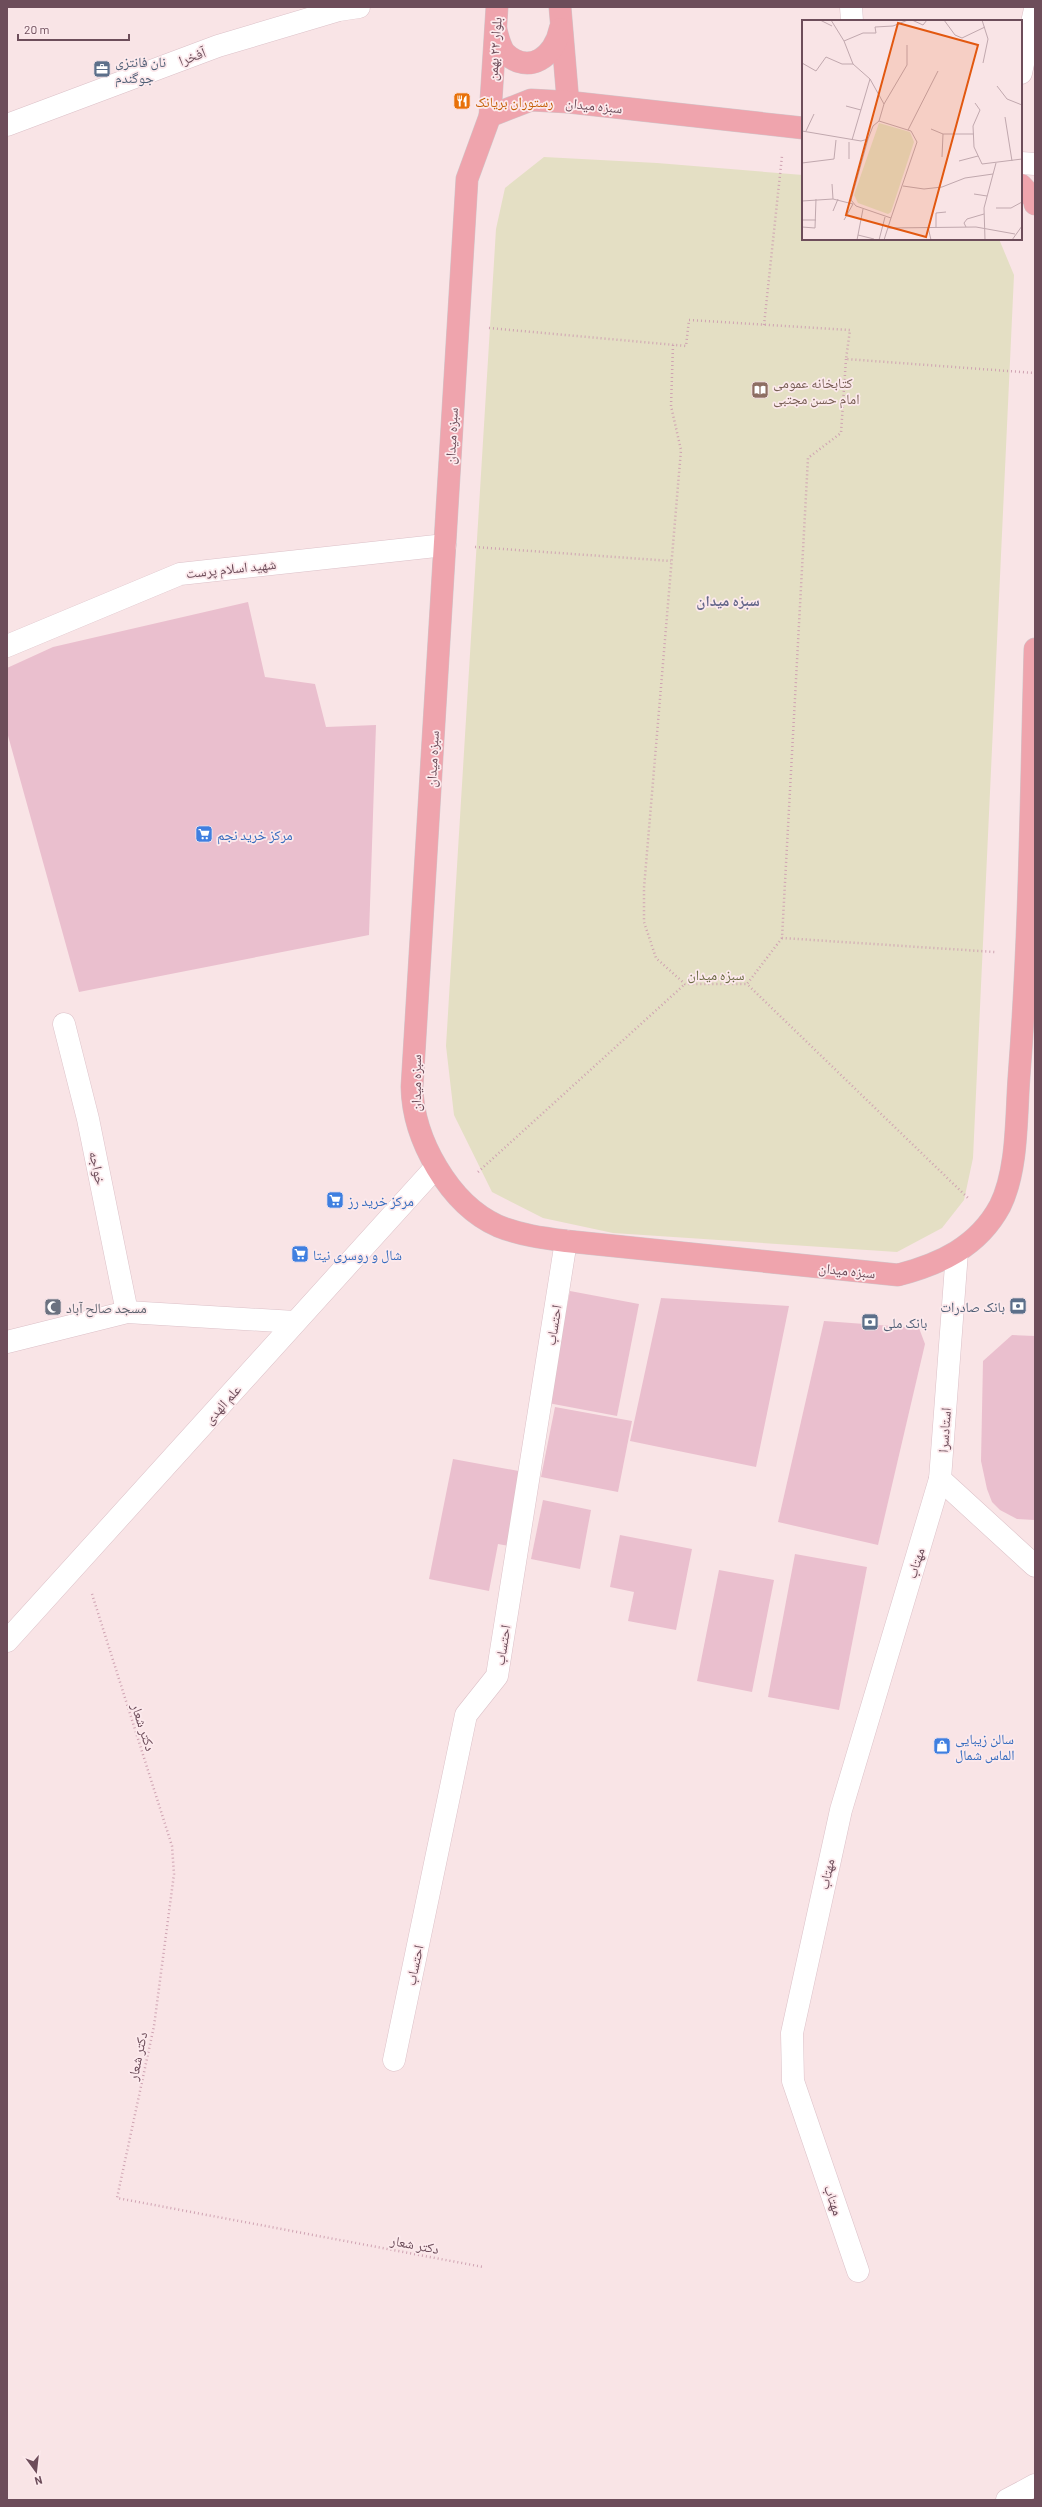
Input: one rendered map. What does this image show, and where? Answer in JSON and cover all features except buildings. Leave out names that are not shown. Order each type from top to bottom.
[{"type":"main road","name":"بلوار ۲۲ بهمن","points":[[490,116],[497,7]]},
{"type":"main road","points":[[560,7],[560,29],[568,102]]},
{"type":"main road","points":[[496,28],[504,52],[515,60],[528,63],[540,60],[551,52],[558,42],[560,29]]},
{"type":"main road","name":"سبزه میدان","points":[[794,127],[568,102],[531,100],[490,116],[467,179],[412,1087],[412,1106],[417,1126],[436,1167],[456,1192],[477,1213],[497,1226],[525,1235],[566,1241],[898,1275],[929,1267],[957,1252],[982,1231],[1000,1206],[1011,1175],[1030,997],[1026,954],[1032,849],[1035,649]]},
{"type":"main road","points":[[1022,186],[1034,199],[1035,204]]},
{"type":"street","points":[[852,7],[852,20]]},
{"type":"street","name":"آفخرا","points":[[7,125],[218,46],[345,8]]},
{"type":"street","points":[[1022,68],[1035,9]]},
{"type":"street","points":[[1022,164],[1035,164]]},
{"type":"street","name":"شهید اسلام پرست","points":[[7,646],[180,574],[445,545]]},
{"type":"street","name":"خواجه","points":[[64,1024],[88,1119],[127,1312]]},
{"type":"street","name":"علم الهدی","points":[[7,1641],[436,1167]]},
{"type":"street","name":"احتساب","points":[[394,2060],[466,1715],[497,1676],[566,1241]]},
{"type":"street","name":"استادسرا","points":[[940,1479],[957,1252]]},
{"type":"street","points":[[7,1342],[127,1312],[295,1322]]},
{"type":"street","points":[[940,1479],[1035,1566]]},
{"type":"street","name":"مهتاب","points":[[858,2271],[793,2081],[792,2033],[841,1810],[940,1479]]},
{"type":"street","points":[[1007,2500],[1035,2485]]},
{"type":"path","points":[[764,325],[794,127]]},
{"type":"path","points":[[458,325],[686,346],[689,320],[850,330],[846,359],[841,432],[808,458],[782,938],[747,984]]},
{"type":"path","points":[[674,345],[671,406],[681,450],[644,888],[644,922],[656,958],[685,984],[747,984],[990,1220]]},
{"type":"path","points":[[846,359],[1035,374]]},
{"type":"path","points":[[445,545],[671,561]]},
{"type":"path","points":[[782,938],[1026,954]]},
{"type":"path","points":[[456,1192],[685,984]]},
{"type":"path","name":"دکتر شعار","points":[[81,1559],[172,1846],[174,1874],[154,2026],[117,2198],[483,2267]]},
{"type":"green space","name":"سبزه میدان","points":[[544,157],[657,163],[802,175],[802,240],[999,240],[1014,275],[973,1158],[964,1200],[942,1228],[897,1252],[613,1233],[543,1218],[492,1192],[454,1115],[446,1046],[496,229],[505,188]]},
{"type":"place","name":"نان فانتزی جوگندم","points":[[102,69]]},
{"type":"place","name":"رستوران بریانک","points":[[462,101]]},
{"type":"place","name":"کتابخانه عمومی امام حسن مجتبی","points":[[760,390]]},
{"type":"place","name":"مرکز خرید نجم","points":[[204,834]]},
{"type":"place","name":"مرکز خرید رز","points":[[335,1200]]},
{"type":"place","name":"شال و روسری نیتا","points":[[300,1254]]},
{"type":"place","name":"بانک صادرات","points":[[1018,1306]]},
{"type":"place","name":"مسجد صالح آباد","points":[[53,1307]]},
{"type":"place","name":"بانک ملی","points":[[870,1322]]},
{"type":"place","name":"سالن زیبایی الماس شمال","points":[[942,1746]]},
{"type":"district","name":"سبزه میدان","points":[[728,600]]}]
